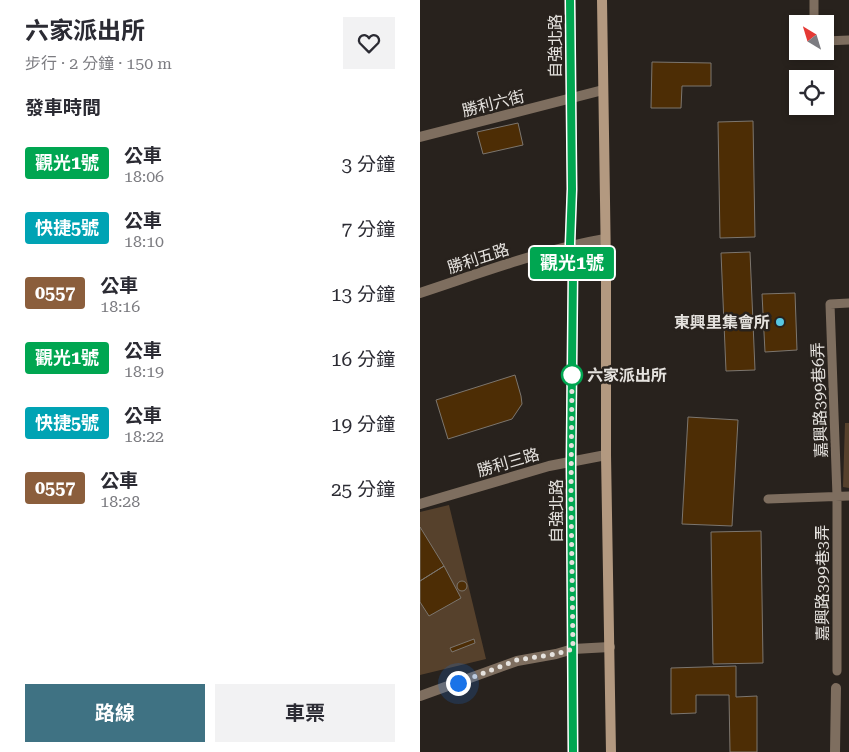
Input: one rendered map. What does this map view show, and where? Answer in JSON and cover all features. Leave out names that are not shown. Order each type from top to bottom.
[{"type":"main road","name":"自強北路","points":[[570,0],[572,189],[570,244],[573,271],[571,461],[573,752]]},
{"type":"main road","points":[[602,0],[611,752]]},
{"type":"street","name":"勝利六街","points":[[420,137],[603,90]]},
{"type":"street","name":"勝利五路","points":[[420,293],[570,244],[605,239]]},
{"type":"street","name":"勝利三路","points":[[420,504],[571,461],[606,455]]},
{"type":"street","points":[[420,696],[517,660],[556,654],[573,649],[610,647]]},
{"type":"street","points":[[835,752],[836,688]]},
{"type":"lane","points":[[814,0],[814,15]]},
{"type":"lane","points":[[834,41],[849,40]]},
{"type":"lane","name":"嘉興路399巷6弄","points":[[837,496],[830,304],[849,303]]},
{"type":"lane","name":"嘉興路399巷3弄","points":[[837,496],[837,671]]},
{"type":"lane","points":[[768,499],[849,496]]},
{"type":"shaded area","points":[[845,423],[849,423],[849,488],[843,487]]},
{"type":"shaded area","points":[[449,505],[486,659],[420,675],[420,512]]},
{"type":"building","points":[[652,62],[711,63],[711,86],[682,86],[681,108],[651,108]]},
{"type":"building","points":[[753,121],[755,237],[720,238],[718,122]]},
{"type":"building","points":[[518,123],[523,145],[483,154],[477,132]]},
{"type":"building","points":[[750,252],[755,370],[726,371],[721,253]]},
{"type":"building","name":"東興里集會所","points":[[795,293],[797,350],[765,352],[762,294]]},
{"type":"building","points":[[515,375],[522,404],[512,419],[448,439],[436,400]]},
{"type":"building","points":[[688,417],[738,420],[732,526],[682,524]]},
{"type":"building","points":[[420,527],[444,566],[420,581]]},
{"type":"building","points":[[761,531],[763,663],[713,664],[711,532]]},
{"type":"building","points":[[444,566],[461,598],[429,616],[420,602],[420,581]]},
{"type":"building","points":[[460,581],[464,581],[467,586],[466,590],[460,591],[457,588],[457,584]]},
{"type":"building","points":[[474,639],[475,643],[452,652],[450,648]]},
{"type":"building","points":[[736,666],[736,697],[757,696],[757,752],[730,752],[729,695],[696,695],[696,713],[671,714],[671,668]]},
{"type":"bus line","name":"觀光1號","points":[[570,0],[572,189],[570,244],[573,271],[571,461],[573,752]]},
{"type":"place","name":"東興里集會所","points":[[780,322]]},
{"type":"place","name":"六家派出所","points":[[572,375]]},
{"type":"route","points":[[458,683],[517,660],[556,654],[573,649],[571,601],[572,375]]}]
